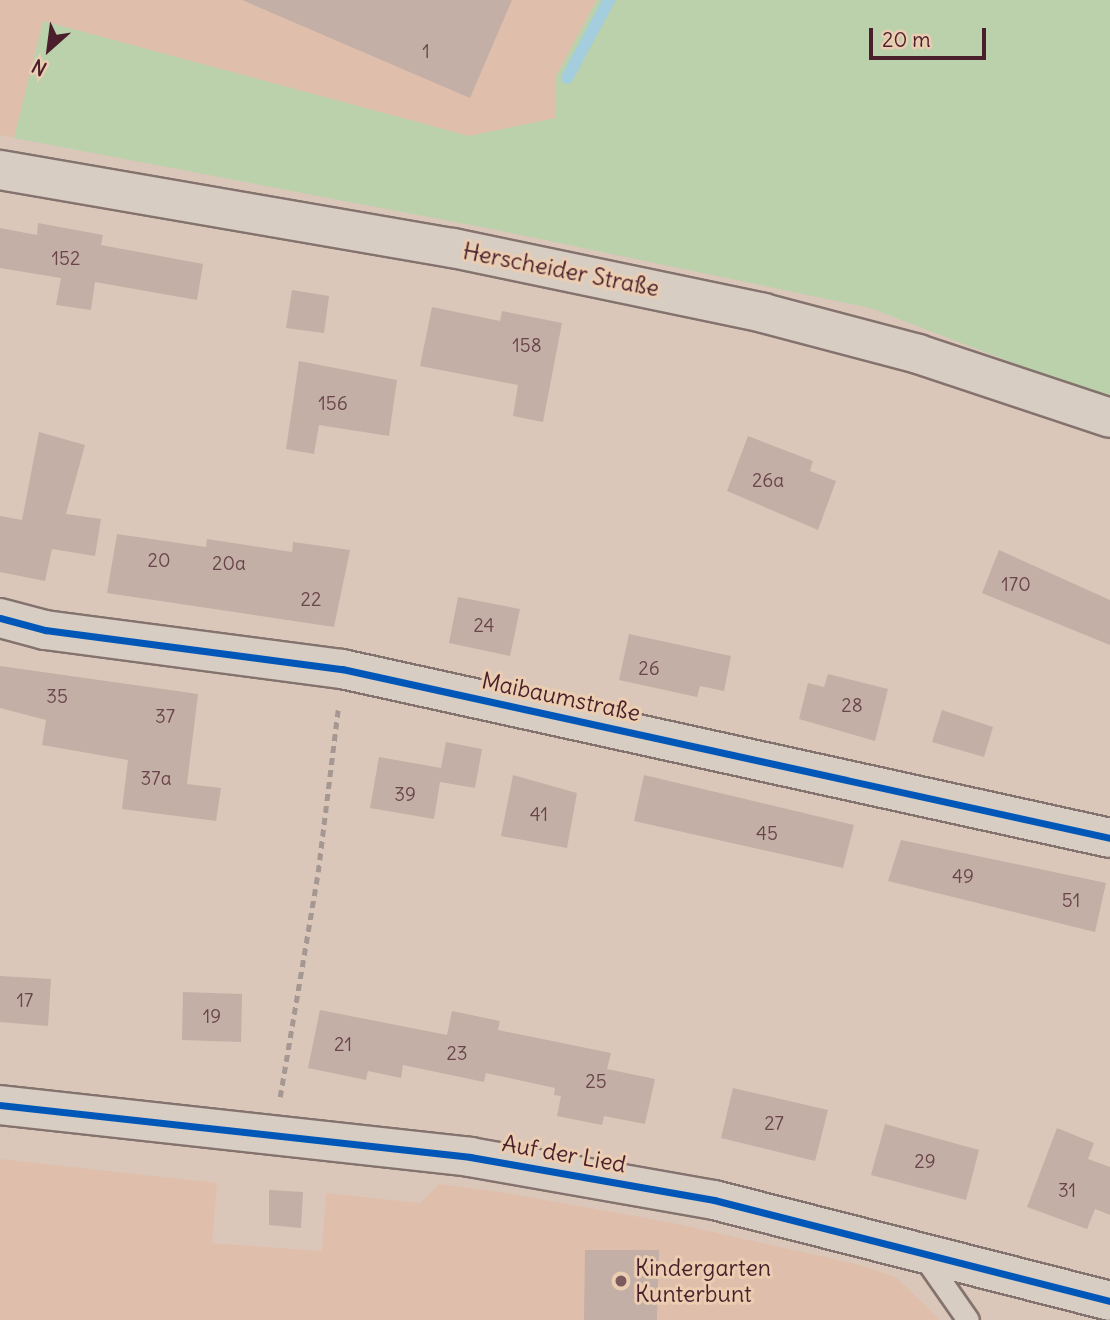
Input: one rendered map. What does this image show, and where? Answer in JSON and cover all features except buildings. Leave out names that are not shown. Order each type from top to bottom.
[{"type":"street","name":"Herscheider Straße","points":[[0,170],[466,251],[750,310],[918,354],[1107,420]]},
{"type":"street","name":"Maibaumstraße","points":[[0,618],[45,630],[342,669],[1110,838]]},
{"type":"street","name":"Auf der Lied","points":[[0,1105],[470,1157],[701,1198],[1110,1301]]},
{"type":"lane","points":[[921,1252],[968,1320]]},
{"type":"path","points":[[274,1135],[318,872],[342,669]]},
{"type":"shaded area","points":[[0,0],[597,0],[556,76],[556,118],[469,136],[43,21],[14,138],[0,135]]},
{"type":"shaded area","points":[[0,1159],[217,1183],[212,1243],[322,1251],[326,1193],[420,1203],[439,1184],[507,1193],[673,1223],[856,1264],[896,1277],[940,1320],[0,1320]]},
{"type":"green space","points":[[597,0],[1110,0],[1110,400],[870,308],[497,230],[14,138],[43,21],[469,136],[556,118],[556,76]]},
{"type":"waterway","points":[[567,78],[609,0]]},
{"type":"cycle path","points":[[0,618],[45,630],[342,669],[1110,838]]},
{"type":"cycle path","points":[[0,1105],[470,1157],[714,1200],[1110,1301]]},
{"type":"place","name":"Kindergarten Kunterbunt","points":[[621,1281]]}]
